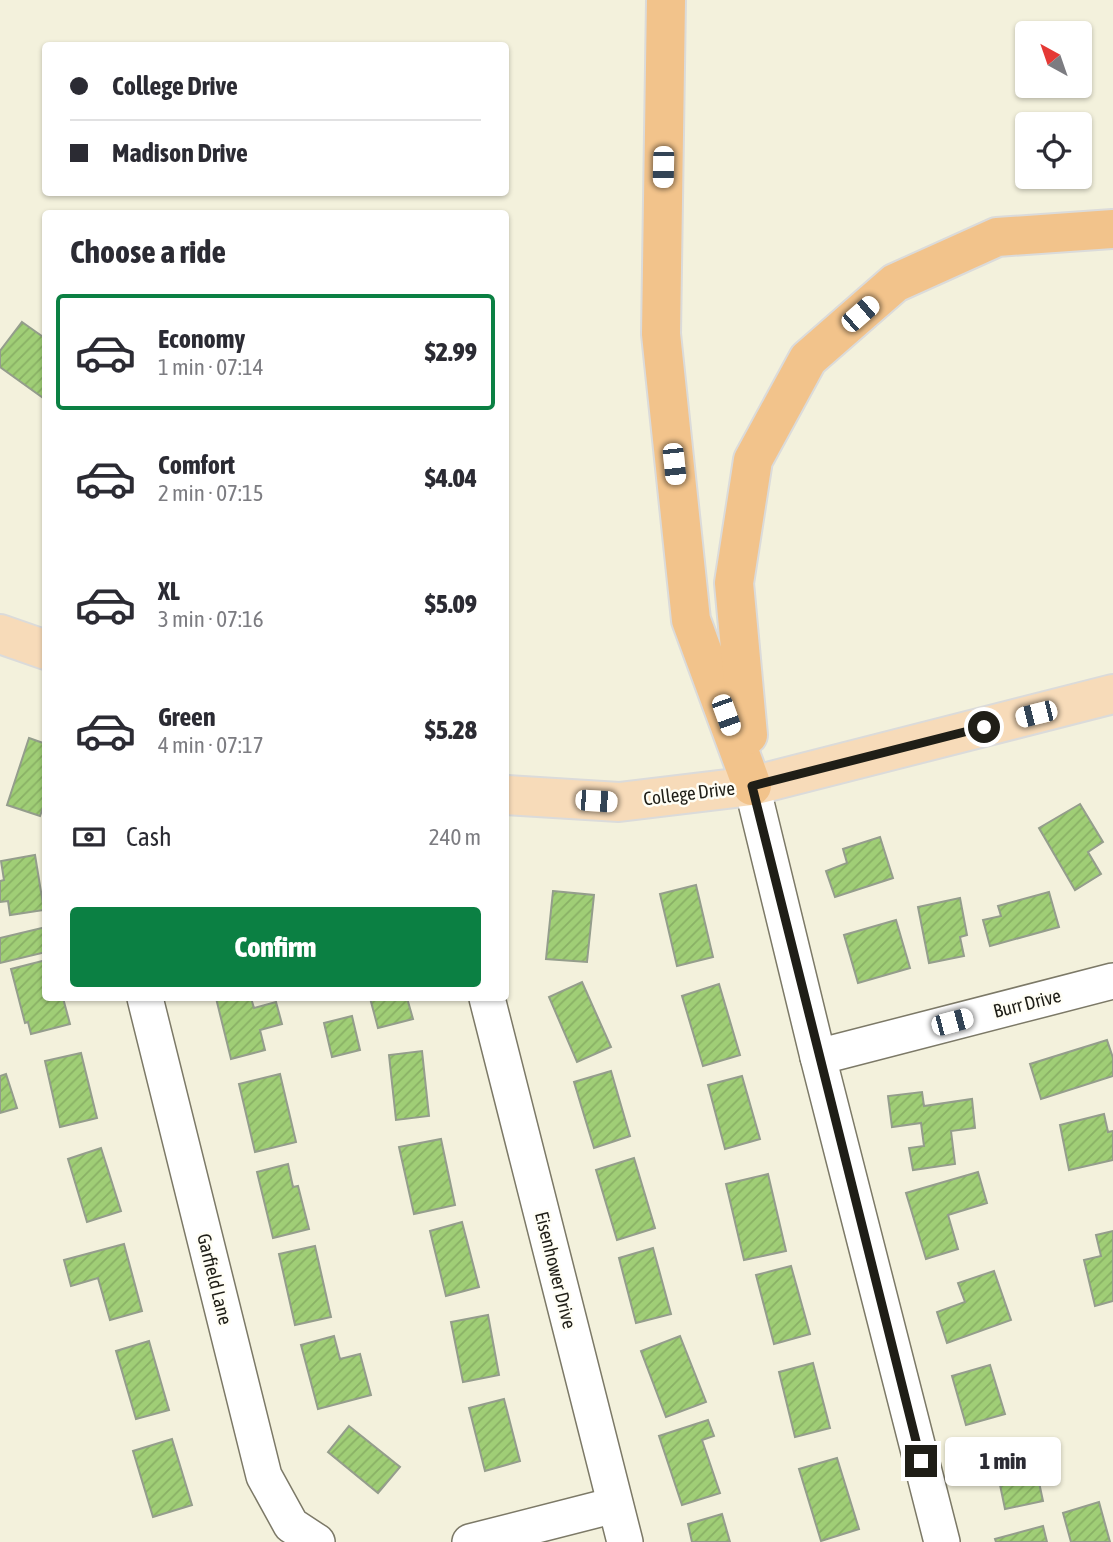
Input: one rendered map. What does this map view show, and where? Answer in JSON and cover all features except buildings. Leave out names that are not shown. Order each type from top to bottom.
[{"type":"highway","points":[[666,0],[661,334],[691,620],[752,786]]},
{"type":"highway","points":[[752,786],[734,583],[753,460],[807,359],[895,284],[997,237],[1113,229]]},
{"type":"main road","points":[[0,635],[42,649]]},
{"type":"main road","name":"College Drive","points":[[509,795],[619,802],[752,786],[1113,694]]},
{"type":"street","points":[[752,786],[942,1542]]},
{"type":"street","name":"Burr Drive","points":[[818,1057],[1113,981]]},
{"type":"street","name":"Garfield Lane","points":[[146,1001],[264,1476],[291,1525],[313,1541]]},
{"type":"street","name":"Eisenhower Drive","points":[[488,1001],[625,1542]]},
{"type":"street","points":[[470,1542],[615,1505]]},
{"type":"route","points":[[921,1461],[752,786],[984,727]]}]
